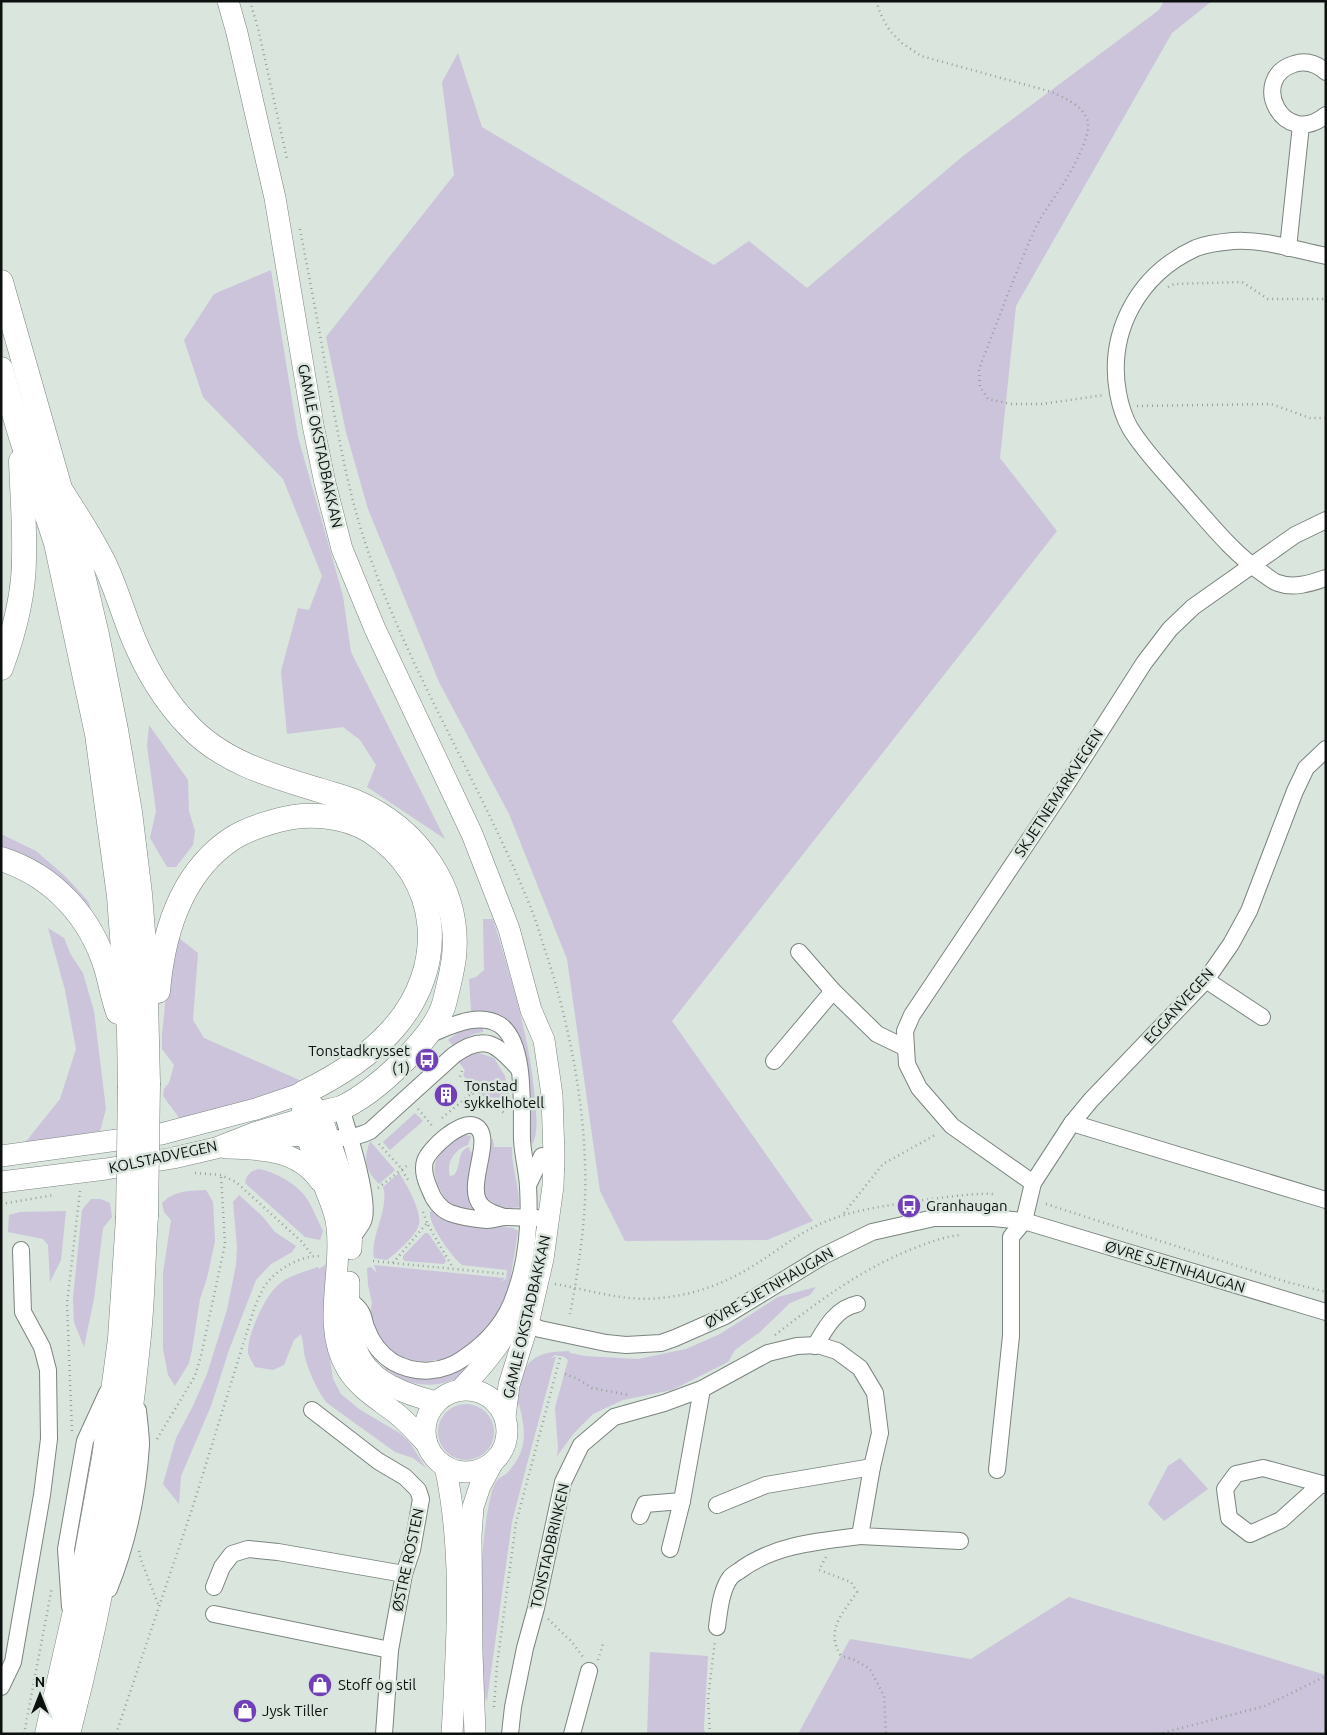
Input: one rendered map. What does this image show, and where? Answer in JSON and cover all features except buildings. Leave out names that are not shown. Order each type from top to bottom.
[{"type":"highway","points":[[1,282],[62,492],[98,634],[130,812],[140,894],[145,957],[139,1084],[137,1217],[139,1342],[126,1374],[115,1517],[47,1734]]},
{"type":"highway","points":[[1,369],[56,543],[97,734],[120,896],[129,1037],[139,1084]]},
{"type":"highway","points":[[1,668],[13,631],[22,586],[24,559],[21,437]]},
{"type":"highway","points":[[62,492],[88,533],[106,567],[135,642],[151,674],[167,700],[188,726],[211,745],[233,759],[263,772],[356,801],[375,811],[399,827],[419,846],[443,885],[454,932],[454,956],[451,979],[442,1010],[428,1035],[397,1067],[374,1087],[320,1123]]},
{"type":"highway","points":[[139,1084],[164,949],[178,902],[187,886],[210,857],[234,837],[288,817],[315,816],[350,822],[369,830],[404,860],[416,878],[425,899],[430,924],[430,940],[419,988],[406,1014],[392,1031],[347,1069],[303,1093]]},
{"type":"highway","points":[[1,859],[29,870],[47,881],[78,912],[88,927],[107,970],[113,998],[129,1037]]},
{"type":"highway","points":[[68,1734],[82,1627]]},
{"type":"main road","name":"GAMLE OKSTADBAKKAN","points":[[228,1],[238,33],[276,198],[313,425],[325,483],[342,549],[374,629],[472,834],[509,929],[531,1010],[544,1040],[552,1094],[554,1156],[538,1218]]},
{"type":"main road","name":"GAMLE OKSTADBAKKAN","points":[[460,1390],[482,1367],[515,1321],[543,1260],[538,1218],[542,1156],[540,1094],[532,1042],[531,1010]]},
{"type":"main road","points":[[303,1093],[320,1123],[347,1191],[352,1238],[348,1298],[350,1326],[354,1343],[362,1362],[377,1379],[389,1386],[411,1396],[436,1402]]},
{"type":"main road","name":"KOLSTADVEGEN","points":[[1,1156],[161,1134],[256,1109],[303,1093]]},
{"type":"main road","points":[[320,1123],[325,1188]]},
{"type":"main road","name":"KOLSTADVEGEN","points":[[1,1182],[106,1169],[173,1158],[216,1148],[257,1132],[320,1123]]},
{"type":"main road","points":[[216,1148],[263,1149],[290,1156],[303,1162],[316,1175],[325,1188],[334,1209],[337,1226],[339,1243],[334,1328],[338,1346],[347,1368],[360,1386],[413,1428],[431,1452],[445,1466],[457,1471],[470,1472],[493,1462]]},
{"type":"main road","name":"GAMLE OKSTADBAKKAN","points":[[505,1417],[515,1321]]},
{"type":"main road","points":[[426,1444],[424,1433],[429,1411],[436,1402],[447,1394],[460,1390],[474,1390],[487,1395],[498,1404],[505,1417],[506,1441],[480,1486],[473,1507],[471,1536],[472,1653],[475,1734]]},
{"type":"main road","points":[[445,1466],[453,1505],[457,1567],[452,1734]]},
{"type":"street","points":[[1326,72],[1316,64],[1298,62],[1289,65],[1282,71],[1272,87],[1274,105],[1284,118],[1301,125],[1310,124],[1326,115]]},
{"type":"street","points":[[1288,248],[1301,125]]},
{"type":"street","points":[[1326,256],[1262,242],[1234,241],[1197,247],[1169,264],[1143,288],[1122,325],[1116,354],[1119,399],[1129,427],[1142,446],[1217,533],[1251,566],[1277,583],[1293,586],[1326,578]]},
{"type":"street","name":"SKJETNEMARKVEGEN","points":[[1033,1183],[952,1126],[919,1088],[907,1064],[905,1031],[912,1014],[1068,782],[1144,663],[1170,629],[1193,607],[1295,535],[1326,520]]},
{"type":"street","name":"EGGANVEGEN","points":[[1024,1221],[1033,1183],[1072,1123],[1091,1100],[1206,980],[1231,944],[1248,911],[1295,791],[1306,768],[1326,749]]},
{"type":"street","points":[[799,952],[833,991],[877,1034],[906,1048]]},
{"type":"street","points":[[1206,980],[1262,1017]]},
{"type":"street","points":[[774,1061],[833,991]]},
{"type":"street","points":[[428,1035],[456,1024],[476,1019],[488,1020],[499,1024],[508,1032],[514,1042],[519,1069],[522,1144],[528,1185],[538,1218],[504,1217],[489,1220],[447,1212],[432,1197],[425,1178],[426,1159],[444,1138],[465,1124],[473,1125],[479,1129],[482,1143],[475,1191],[477,1200],[485,1209],[504,1217]]},
{"type":"street","points":[[320,1123],[350,1138],[361,1136],[370,1131],[454,1054],[464,1047],[473,1044],[484,1043],[494,1045],[503,1051],[519,1069]]},
{"type":"street","points":[[320,1123],[350,1138],[364,1201],[364,1219],[352,1238]]},
{"type":"street","points":[[1072,1123],[1326,1200]]},
{"type":"street","points":[[528,1185],[542,1156]]},
{"type":"street","name":"ØVRE SJETNHAUGAN","points":[[515,1321],[540,1329],[606,1343],[626,1345],[661,1343],[725,1316],[823,1256],[872,1232],[934,1218],[992,1218],[1024,1221],[1326,1312]]},
{"type":"street","points":[[997,1470],[1011,1336],[1011,1237],[1024,1221]]},
{"type":"street","points":[[1,1687],[13,1662],[42,1495],[49,1440],[48,1370],[42,1347],[23,1312],[22,1250]]},
{"type":"street","points":[[348,1298],[362,1312],[369,1336],[378,1350],[392,1361],[405,1367],[421,1370],[444,1369],[458,1363],[515,1321]]},
{"type":"street","points":[[815,1346],[829,1323],[848,1306],[857,1304]]},
{"type":"street","name":"TONSTADBRINKEN","points":[[510,1734],[513,1707],[525,1648],[536,1608],[563,1482],[581,1445],[614,1417],[664,1403],[702,1389],[768,1353],[797,1346],[815,1346],[837,1351],[860,1368],[875,1393],[880,1433],[860,1536]]},
{"type":"street","points":[[82,1627],[66,1549],[85,1440],[126,1374]]},
{"type":"street","points":[[670,1549],[682,1501],[702,1389]]},
{"type":"street","name":"ØSTRE ROSTEN","points":[[312,1410],[378,1461],[406,1477],[418,1490],[421,1500],[412,1550],[404,1574],[390,1650],[384,1734]]},
{"type":"street","points":[[717,1505],[766,1485],[872,1467]]},
{"type":"street","points":[[1263,1468],[1323,1484],[1281,1520],[1250,1534],[1229,1518],[1225,1489],[1236,1474],[1263,1468]]},
{"type":"street","points":[[640,1516],[645,1504],[682,1501]]},
{"type":"street","points":[[717,1626],[722,1598],[730,1578],[745,1566],[765,1555],[813,1542],[860,1536],[960,1541]]},
{"type":"street","points":[[214,1587],[222,1567],[232,1554],[248,1549],[278,1552],[404,1574]]},
{"type":"street","points":[[214,1614],[390,1650]]},
{"type":"street","points":[[572,1734],[588,1663]]},
{"type":"path","points":[[250,1],[259,32],[288,166]]},
{"type":"path","points":[[876,1],[890,31],[902,43],[921,56],[1052,92],[1070,101],[1082,111],[1088,120],[1082,150],[1035,229],[978,369],[980,387],[988,399],[1011,404],[1119,399],[1271,404],[1310,418],[1326,418]]},
{"type":"path","points":[[299,223],[336,422],[364,540],[396,623],[495,828],[534,917],[554,979],[571,1045],[579,1100],[584,1156],[585,1200],[582,1240],[570,1314]]},
{"type":"path","points":[[1143,288],[1153,292],[1174,284],[1242,282],[1268,299],[1326,299]]},
{"type":"path","points":[[460,1066],[462,1069],[460,1077],[472,1093]]},
{"type":"path","points":[[407,1096],[444,1138]]},
{"type":"path","points":[[844,1214],[883,1164],[952,1126]]},
{"type":"path","points":[[377,1140],[379,1145],[401,1168],[411,1185]]},
{"type":"path","points":[[156,1441],[195,1376],[202,1356],[225,1244],[221,1175]]},
{"type":"path","points":[[549,1283],[617,1297],[640,1299],[660,1298],[703,1290],[755,1266],[810,1229],[844,1214],[975,1193],[996,1194]]},
{"type":"path","points":[[1046,1204],[1286,1282],[1326,1292]]},
{"type":"path","points":[[393,1263],[427,1223],[453,1268]]},
{"type":"path","points":[[116,1734],[193,1506],[254,1309],[264,1287],[280,1270],[312,1255]]},
{"type":"path","points":[[373,1261],[507,1274]]},
{"type":"path","points":[[493,1714],[497,1665],[516,1523],[560,1358]]},
{"type":"path","points":[[565,1374],[578,1379],[592,1388],[634,1395]]},
{"type":"path","points":[[139,1550],[159,1606]]},
{"type":"path","points":[[831,1554],[824,1559],[819,1570],[851,1582],[857,1592],[834,1629],[836,1648],[841,1656],[870,1669],[884,1696],[886,1734]]},
{"type":"path","points":[[536,1608],[571,1641],[588,1663],[598,1662],[603,1644]]},
{"type":"path","points":[[710,1734],[708,1698],[717,1626]]},
{"type":"path","points":[[1158,1734],[1264,1706],[1326,1676]]},
{"type":"shaded area","points":[[1164,1],[1212,1],[1172,33],[1016,306],[1000,458],[1057,531],[672,1021],[813,1221],[767,1240],[625,1241],[600,1191],[567,959],[509,814],[439,682],[368,509],[346,432],[326,337],[454,175],[442,82],[458,53],[482,127],[714,265],[749,241],[807,288],[963,156],[1159,10]]},
{"type":"shaded area","points":[[271,270],[298,437],[343,596],[351,652],[445,839],[367,787],[376,765],[360,740],[343,727],[287,734],[281,671],[298,608],[309,610],[322,576],[283,479],[203,397],[184,340],[214,294]]},
{"type":"shaded area","points":[[149,725],[188,780],[189,811],[195,831],[193,845],[176,867],[167,867],[150,838],[156,811],[147,746]]},
{"type":"shaded area","points":[[1,834],[36,851],[65,876],[88,901],[97,927],[1,851]]},
{"type":"shaded area","points":[[483,919],[493,919],[513,986],[529,1054],[536,1118],[536,1134],[532,1145],[529,1123],[528,1069],[522,1049],[488,1012],[471,1011],[469,979],[476,977],[484,970]]},
{"type":"shaded area","points":[[48,928],[64,938],[71,955],[83,973],[94,1011],[106,1109],[100,1131],[24,1144],[60,1099],[76,1049],[65,990]]},
{"type":"shaded area","points":[[179,938],[198,953],[193,1020],[204,1038],[306,1083],[180,1119],[163,1096],[174,1065],[162,1049],[169,964]]},
{"type":"shaded area","points":[[483,1027],[483,1032],[467,1037],[454,1047],[448,1040],[462,1029]]},
{"type":"shaded area","points":[[479,1053],[494,1058],[505,1076],[511,1103],[505,1102],[504,1109],[479,1094],[463,1075],[465,1070],[457,1060],[465,1055]]},
{"type":"shaded area","points":[[415,1113],[423,1121],[390,1150],[383,1142]]},
{"type":"shaded area","points":[[465,1135],[471,1136],[468,1145],[459,1150],[453,1157],[449,1171],[450,1176],[454,1175],[462,1152],[469,1147],[470,1151],[474,1154],[468,1193],[470,1203],[478,1214],[452,1206],[443,1195],[436,1177],[435,1163],[438,1157],[447,1147]]},
{"type":"shaded area","points":[[489,1139],[493,1139],[494,1147],[512,1147],[519,1207],[497,1207],[489,1202],[481,1192]]},
{"type":"shaded area","points":[[370,1141],[395,1170],[379,1184],[368,1169],[366,1154]]},
{"type":"shaded area","points":[[259,1169],[273,1173],[300,1190],[311,1205],[323,1231],[320,1240],[305,1237],[245,1183],[250,1173]]},
{"type":"shaded area","points":[[399,1173],[416,1205],[419,1224],[410,1238],[387,1260],[374,1258],[375,1241],[384,1204],[383,1187]]},
{"type":"shaded area","points":[[206,1190],[213,1202],[215,1241],[207,1278],[200,1299],[189,1363],[175,1386],[168,1375],[163,1349],[163,1273],[171,1220],[164,1212],[162,1203],[177,1193]]},
{"type":"shaded area","points":[[239,1195],[263,1217],[275,1232],[296,1246],[292,1252],[271,1264],[256,1280],[229,1350],[211,1406],[181,1476],[179,1504],[163,1484],[176,1438],[207,1374],[227,1310],[236,1265],[237,1247],[233,1202]]},
{"type":"shaded area","points":[[91,1199],[101,1199],[110,1203],[112,1217],[103,1228],[94,1299],[84,1347],[74,1322],[73,1298],[82,1210]]},
{"type":"shaded area","points":[[432,1210],[488,1224],[513,1228],[518,1231],[509,1288],[494,1321],[462,1352],[449,1359],[418,1362],[404,1358],[388,1349],[377,1336],[370,1314],[372,1303],[367,1268],[371,1267],[377,1273],[374,1265],[505,1278],[501,1282],[506,1279],[507,1270],[462,1265],[447,1248],[437,1232],[430,1217]]},
{"type":"shaded area","points":[[66,1211],[61,1260],[50,1282],[48,1245],[43,1239],[8,1232],[9,1215],[20,1212]]},
{"type":"shaded area","points":[[425,1233],[428,1233],[445,1258],[444,1264],[405,1261],[403,1259],[403,1256]]},
{"type":"shaded area","points":[[329,1262],[326,1332],[333,1379],[341,1394],[359,1409],[401,1434],[410,1443],[426,1468],[413,1458],[395,1452],[327,1403],[317,1388],[305,1358],[301,1334],[294,1340],[284,1365],[273,1370],[255,1367],[249,1356],[248,1345],[250,1336],[273,1290],[297,1274],[318,1267],[319,1269]]},
{"type":"shaded area","points":[[816,1287],[810,1295],[790,1303],[760,1332],[735,1350],[728,1362],[672,1390],[623,1400],[593,1414],[574,1433],[557,1456],[555,1408],[568,1360],[555,1355],[550,1359],[556,1356],[512,1522],[486,1700],[482,1672],[481,1624],[485,1527],[494,1486],[499,1478],[507,1473],[515,1464],[522,1448],[524,1432],[519,1404],[517,1405],[517,1390],[523,1372],[528,1365],[538,1356],[560,1351],[569,1351],[570,1353],[585,1356],[638,1359],[686,1349],[720,1334],[778,1297]]},
{"type":"shaded area","points":[[475,1358],[462,1376],[444,1383],[427,1385],[409,1382],[385,1369],[388,1366],[395,1369]]},
{"type":"shaded area","points":[[466,1404],[477,1406],[486,1412],[492,1421],[494,1432],[492,1443],[486,1452],[477,1458],[466,1460],[455,1458],[446,1452],[440,1443],[438,1432],[440,1421],[446,1412],[455,1406]]},
{"type":"shaded area","points":[[1180,1458],[1208,1489],[1164,1521],[1148,1504],[1168,1466]]},
{"type":"shaded area","points":[[1069,1597],[1326,1675],[1326,1734],[798,1734],[850,1639],[971,1659]]},
{"type":"shaded area","points":[[650,1652],[708,1656],[705,1734],[647,1734]]},
{"type":"place","name":"Tonstadkrysset (1)","points":[[427,1060]]},
{"type":"place","name":"Tonstad sykkelhotell","points":[[446,1095]]},
{"type":"place","name":"Granhaugan","points":[[909,1206]]},
{"type":"place","name":"Stoff og stil","points":[[320,1685]]},
{"type":"place","name":"Jysk Tiller","points":[[245,1711]]}]
